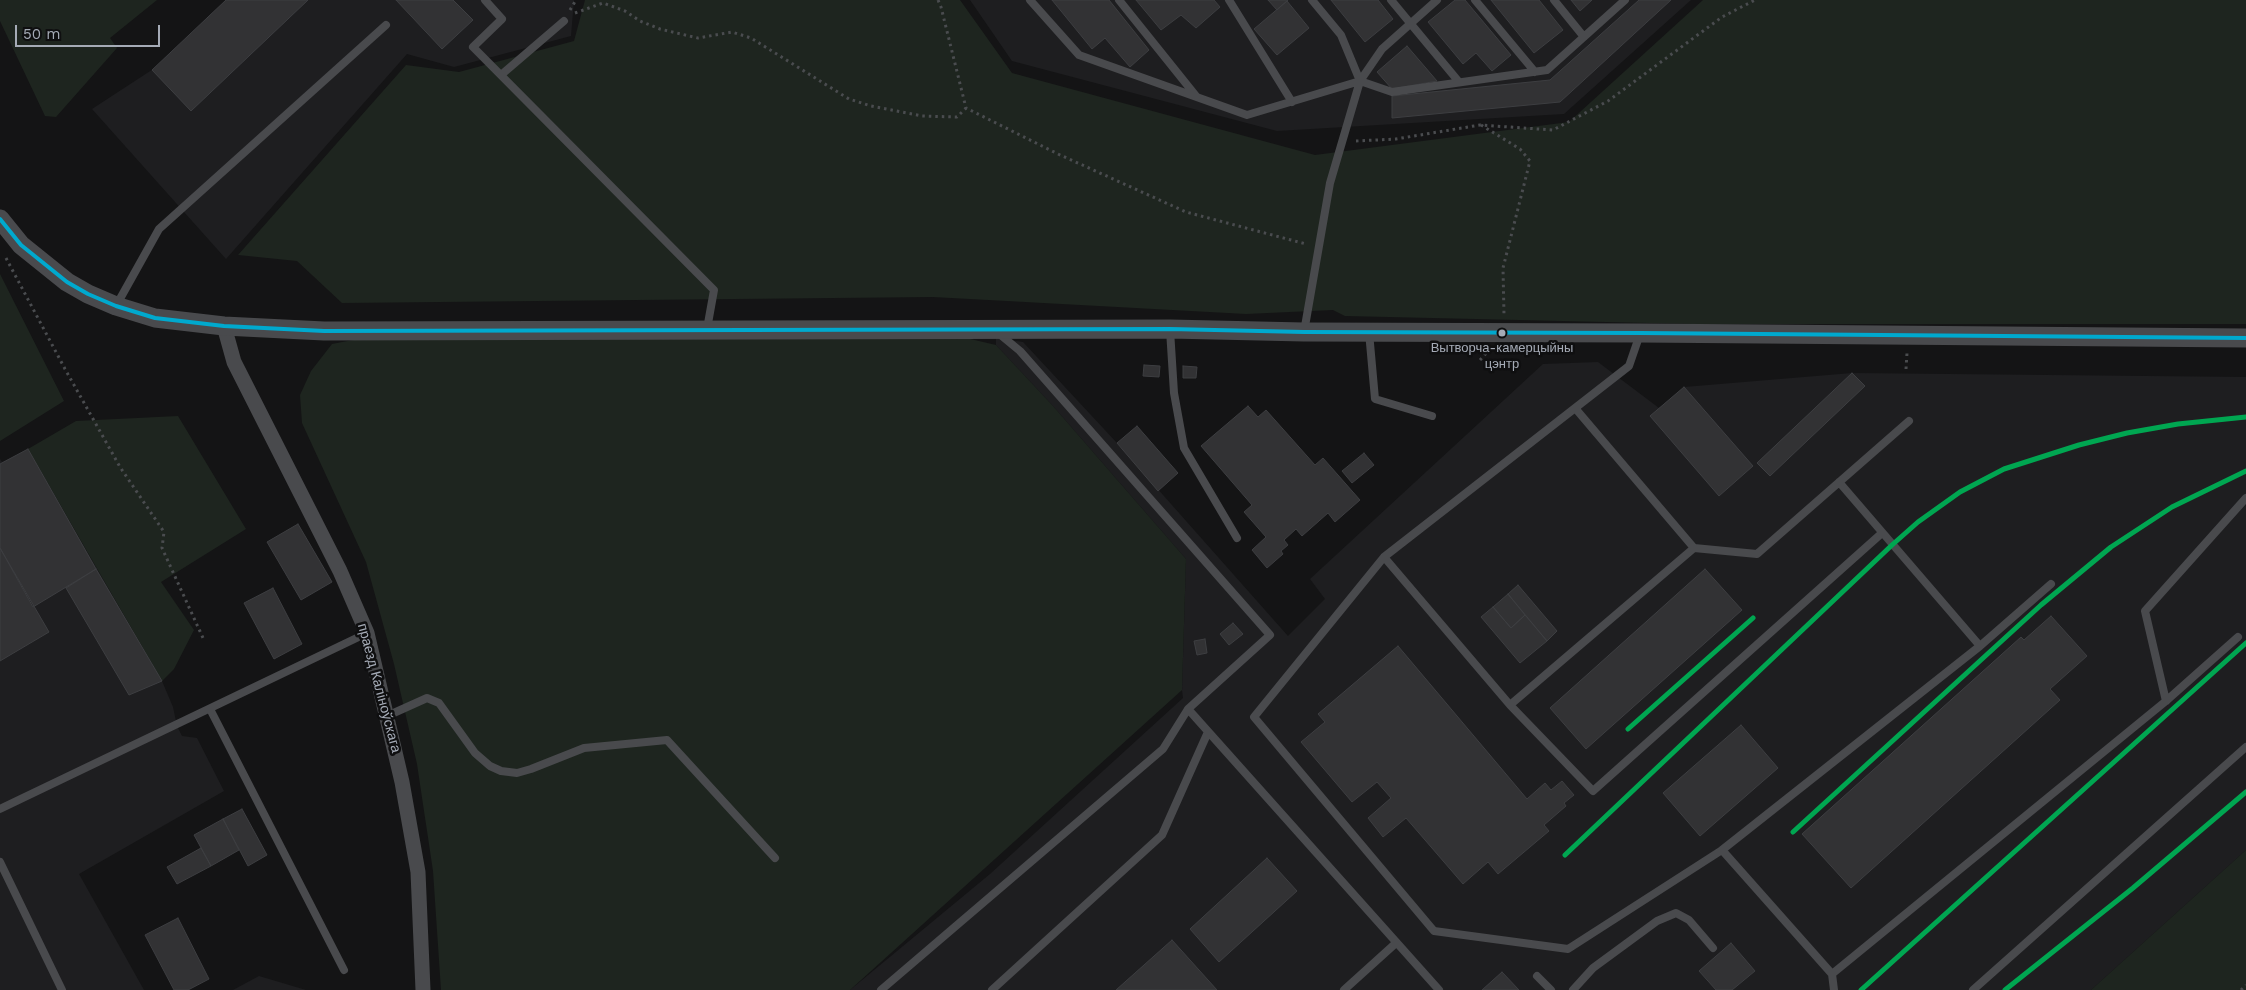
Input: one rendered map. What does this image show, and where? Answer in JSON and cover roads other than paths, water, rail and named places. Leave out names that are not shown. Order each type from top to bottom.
[{"type":"street","points":[[0,219],[21,245],[66,282],[88,294],[116,306],[155,318],[224,326],[324,331],[1170,329],[1304,332],[1640,332],[2246,338]]},
{"type":"street","name":"праезд Каліноўскага","points":[[224,326],[234,362],[340,572],[367,633],[402,782],[418,872],[423,990]]},
{"type":"lane","points":[[485,0],[502,18],[474,47],[714,290],[707,329]]},
{"type":"lane","points":[[1030,0],[1080,55],[1248,115],[1360,81],[1392,92],[1547,70],[1625,0]]},
{"type":"lane","points":[[1120,0],[1197,97]]},
{"type":"lane","points":[[1229,0],[1292,102]]},
{"type":"lane","points":[[1312,0],[1341,35],[1360,81]]},
{"type":"lane","points":[[1392,0],[1459,82]]},
{"type":"lane","points":[[1304,332],[1330,183],[1360,81],[1382,49],[1437,0]]},
{"type":"lane","points":[[1475,0],[1535,72]]},
{"type":"lane","points":[[1554,0],[1584,36]]},
{"type":"lane","points":[[501,75],[565,19]]},
{"type":"lane","points":[[116,306],[159,229],[386,25]]},
{"type":"lane","points":[[1170,329],[1174,393],[1184,448],[1237,538]]},
{"type":"lane","points":[[881,990],[1163,749],[1188,709],[1270,635],[1020,351],[994,330]]},
{"type":"lane","points":[[1369,332],[1375,399],[1432,416]]},
{"type":"lane","points":[[1640,332],[1629,366],[1384,557],[1254,716],[1434,931],[1568,949],[1722,850],[1980,646],[2051,584]]},
{"type":"lane","points":[[1575,408],[1694,548],[1757,554],[1908,421]]},
{"type":"lane","points":[[1839,482],[1980,646]]},
{"type":"lane","points":[[2166,700],[2145,612],[2246,498]]},
{"type":"lane","points":[[1384,557],[1510,704],[1593,791],[1882,533]]},
{"type":"lane","points":[[1510,704],[1694,548]]},
{"type":"lane","points":[[0,809],[367,633]]},
{"type":"lane","points":[[1832,974],[2166,700],[2238,637]]},
{"type":"lane","points":[[387,716],[427,698],[440,703],[475,753],[490,766],[501,771],[517,773],[584,748],[667,740],[775,858]]},
{"type":"lane","points":[[210,709],[344,970]]},
{"type":"lane","points":[[1188,709],[1439,990]]},
{"type":"lane","points":[[992,990],[1162,835],[1208,732]]},
{"type":"lane","points":[[1973,990],[2246,747]]},
{"type":"lane","points":[[1722,850],[1832,974],[1834,990]]},
{"type":"lane","points":[[0,862],[62,990]]},
{"type":"lane","points":[[1573,990],[1593,968],[1657,921],[1676,913],[1689,920],[1713,948]]},
{"type":"lane","points":[[1344,990],[1396,943]]},
{"type":"lane","points":[[1537,976],[1551,990]]},
{"type":"place","name":"Вытворча-камерцыйны цэнтр","points":[[1502,333]]}]
